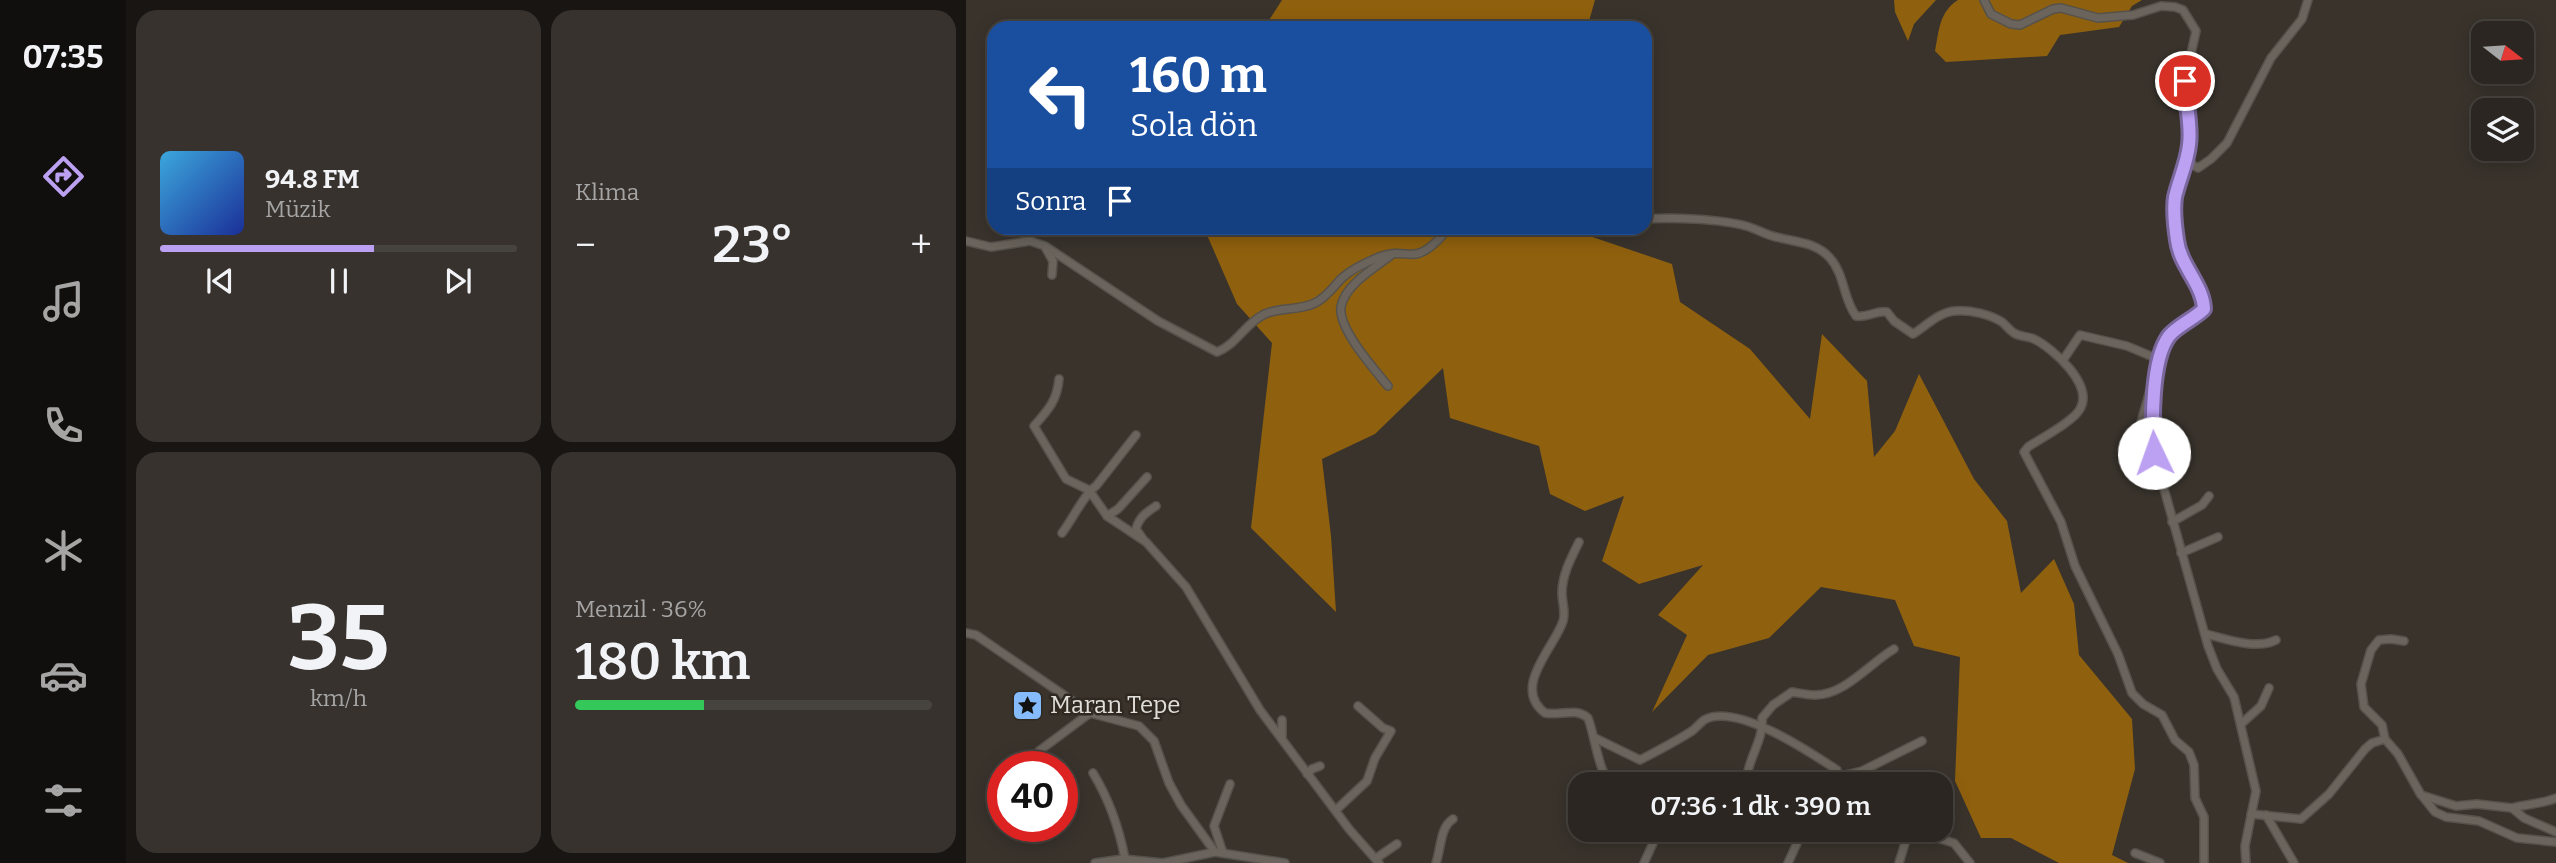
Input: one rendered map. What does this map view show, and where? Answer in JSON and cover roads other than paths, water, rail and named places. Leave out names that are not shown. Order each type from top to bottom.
[{"type":"street","points":[[1984,0],[1991,15],[2011,24],[2020,24],[2061,8],[2098,18],[2133,15],[2161,6],[2183,10],[2196,31],[2185,81],[2185,101],[2190,122],[2189,145],[2175,198],[2177,243],[2183,261],[2203,296],[2204,309],[2170,335],[2158,359],[2129,465]]},
{"type":"street","points":[[2185,160],[2198,168],[2227,143],[2271,58],[2302,19],[2308,0]]},
{"type":"street","points":[[1652,219],[1734,223],[1813,246],[1828,255],[1838,268],[1851,310],[1856,316],[1864,317],[1880,310],[1887,312],[1894,321],[1913,334],[1937,317],[1953,310],[1978,312],[2003,323],[2014,333],[2033,338],[2063,360],[2081,386],[2084,396],[2080,410],[2024,452],[2061,522],[2075,566],[2118,654],[2132,693],[2143,704],[2162,715],[2175,740],[2189,752],[2194,765],[2195,798],[2204,817],[2204,863]]},
{"type":"street","points":[[966,241],[991,247],[1030,242],[1045,246],[1158,321],[1217,352],[1227,348],[1264,314],[1300,309],[1316,303],[1330,294],[1350,272],[1379,257],[1396,252],[1424,254],[1442,235]]},
{"type":"street","points":[[1045,246],[1053,261],[1052,275]]},
{"type":"street","points":[[1388,386],[1351,336],[1342,320],[1341,305],[1351,289],[1396,252]]},
{"type":"street","points":[[2063,360],[2080,335],[2127,346],[2158,359]]},
{"type":"street","points":[[2158,359],[2152,417],[2154,453],[2217,669],[2234,697],[2256,792],[2245,846],[2246,863]]},
{"type":"street","points":[[1059,379],[1052,407],[1034,426],[1066,479],[1089,490],[1107,516],[1146,542]]},
{"type":"street","points":[[1062,533],[1089,490],[1096,486],[1136,435]]},
{"type":"street","points":[[1107,516],[1118,509],[1147,477]]},
{"type":"street","points":[[2172,522],[2202,505],[2209,496]]},
{"type":"street","points":[[1156,506],[1143,515],[1136,529],[1186,587],[1260,710],[1307,774],[1378,862]]},
{"type":"street","points":[[2181,553],[2218,537]]},
{"type":"street","points":[[1579,542],[1567,564],[1562,592],[1565,615],[1563,623],[1538,664],[1535,701],[1545,713],[1581,712],[1588,718],[1603,772]]},
{"type":"street","points":[[966,633],[976,635],[1090,713],[1139,726],[1154,741],[1169,783],[1181,805],[1219,852]]},
{"type":"street","points":[[2206,634],[2242,642],[2269,644],[2276,640]]},
{"type":"street","points":[[2404,641],[2379,640],[2371,650],[2361,684],[2364,707],[2382,725],[2385,739],[2398,754],[2421,795],[2435,811],[2446,817],[2479,821],[2517,838],[2556,842]]},
{"type":"street","points":[[1748,772],[1763,728],[1762,718],[1773,705],[1792,692],[1816,696],[1851,683],[1877,659],[1894,649]]},
{"type":"street","points":[[2241,724],[2261,705],[2269,688]]},
{"type":"street","points":[[1336,810],[1367,781],[1375,758],[1391,731],[1383,728],[1358,706]]},
{"type":"street","points":[[1039,751],[1090,713]]},
{"type":"street","points":[[1595,738],[1640,760],[1693,730],[1705,719],[1732,717],[1798,744],[1837,770],[1837,777],[1862,771],[1922,741]]},
{"type":"street","points":[[1282,720],[1283,741]]},
{"type":"street","points":[[2251,814],[2301,819],[2329,794],[2365,749],[2372,743],[2385,739]]},
{"type":"street","points":[[1307,774],[1321,766]]},
{"type":"street","points":[[1093,773],[1107,796],[1119,826],[1125,859]]},
{"type":"street","points":[[1219,852],[1214,826],[1230,784]]},
{"type":"street","points":[[2421,795],[2456,806],[2477,804],[2512,808],[2544,803],[2556,798]]},
{"type":"street","points":[[2512,808],[2524,818],[2556,831]]},
{"type":"street","points":[[2266,815],[2294,863]]},
{"type":"street","points":[[1436,863],[1444,831],[1448,822],[1453,819]]},
{"type":"street","points":[[1644,863],[1654,842]]},
{"type":"street","points":[[1788,863],[1798,842]]},
{"type":"street","points":[[1899,863],[1905,842]]},
{"type":"street","points":[[1951,842],[1970,863]]},
{"type":"street","points":[[1378,862],[1378,857],[1397,844]]},
{"type":"street","points":[[1095,863],[1125,859],[1163,863],[1219,852],[1285,863]]},
{"type":"street","points":[[2135,853],[2160,863]]},
{"type":"place","name":"Maran Tepe","points":[[1027,705]]}]
